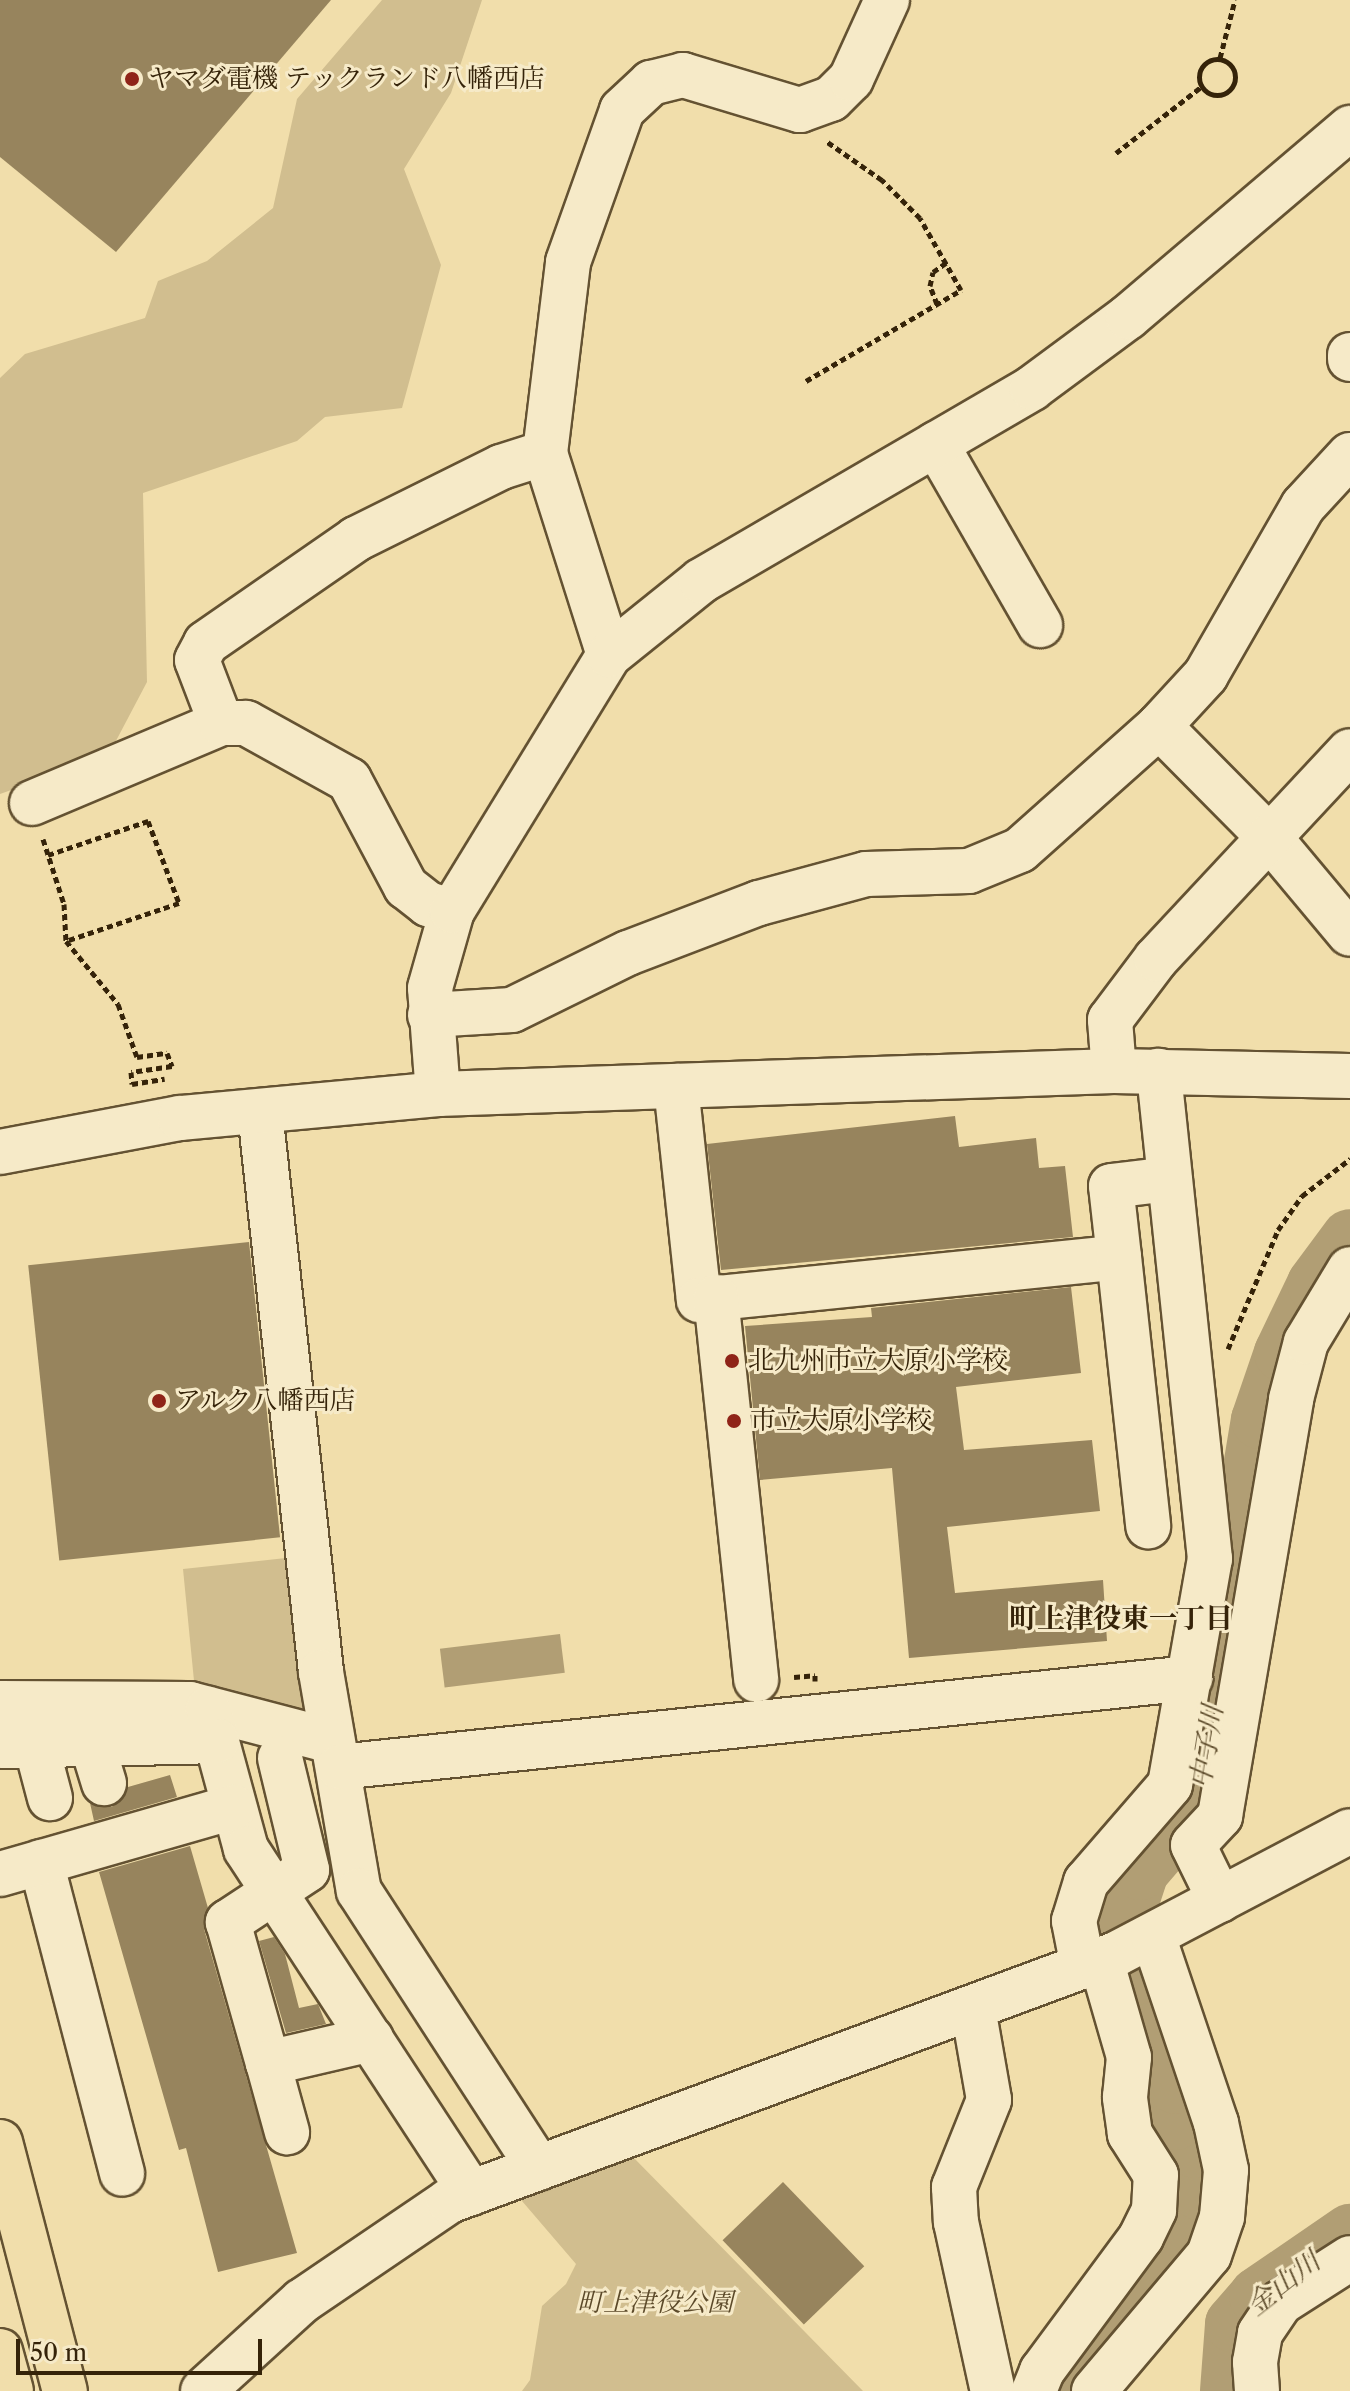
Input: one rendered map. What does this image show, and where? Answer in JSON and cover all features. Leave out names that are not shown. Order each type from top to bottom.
[{"type":"highway","points":[[0,2142],[65,2391]]},
{"type":"highway","points":[[0,2351],[11,2391]]},
{"type":"street","points":[[609,655],[545,453],[568,262],[622,110],[651,83],[683,75],[800,110],[831,99],[851,79],[887,0]]},
{"type":"street","points":[[438,1094],[430,988],[452,911],[609,655],[701,581],[1032,388],[1128,317],[1350,128]]},
{"type":"street","points":[[936,444],[1040,625]]},
{"type":"street","points":[[221,723],[197,660],[206,643],[356,539],[501,467],[545,453]]},
{"type":"street","points":[[430,1015],[512,1010],[628,953],[759,903],[866,874],[969,871],[1020,850],[1159,726],[1206,675],[1303,506],[1350,455]]},
{"type":"street","points":[[32,803],[221,723],[246,723],[349,780],[406,887],[428,904],[452,911]]},
{"type":"street","points":[[1159,726],[1269,837],[1350,934]]},
{"type":"street","points":[[1114,1071],[1110,1020],[1156,959],[1350,751]]},
{"type":"street","points":[[0,1152],[180,1118],[438,1094],[1114,1071],[1350,1076]]},
{"type":"street","points":[[1094,2391],[1209,2255],[1222,2217],[1226,2170],[1216,2123],[1119,1951],[1074,1921],[1086,1882],[1170,1785],[1211,1559],[1159,1071]]},
{"type":"street","points":[[676,1086],[699,1300],[1119,1257]]},
{"type":"street","points":[[260,1112],[335,1754],[359,1891],[539,2168]]},
{"type":"street","points":[[1148,1526],[1111,1186],[1170,1179]]},
{"type":"street","points":[[1220,1900],[1193,1845],[1220,1816],[1260,1565],[1306,1342],[1350,1269]]},
{"type":"street","points":[[716,1297],[756,1680]]},
{"type":"street","points":[[1211,1559],[1260,1565]]},
{"type":"street","points":[[0,1703],[190,1704],[213,1725],[335,1754],[1190,1678]]},
{"type":"street","points":[[18,1746],[98,1764],[150,1756],[213,1725]]},
{"type":"street","points":[[213,1725],[246,1849],[471,2193]]},
{"type":"street","points":[[18,1746],[50,1798]]},
{"type":"street","points":[[280,1758],[307,1870],[228,1922],[287,2132]]},
{"type":"street","points":[[122,2174],[20,1868],[234,1807]]},
{"type":"street","points":[[203,2391],[302,2301],[449,2201],[1119,1951],[1350,1831]]},
{"type":"street","points":[[1034,2391],[1042,2371],[1141,2237],[1154,2210],[1156,2175],[1130,2134],[1125,2097],[1129,2057],[1119,1951]]},
{"type":"street","points":[[973,2008],[989,2100],[954,2187],[956,2222],[993,2391]]},
{"type":"street","points":[[268,2063],[371,2039]]},
{"type":"street","points":[[1257,2391],[1255,2362],[1260,2333],[1280,2303],[1350,2258]]},
{"type":"path","points":[[1201,87],[1200,69],[1220,58],[1235,0]]},
{"type":"path","points":[[1201,87],[1216,95],[1232,87],[1233,69],[1220,58]]},
{"type":"path","points":[[1116,153],[1201,87]]},
{"type":"path","points":[[800,110],[821,137],[882,180],[920,218],[961,290],[806,381]]},
{"type":"path","points":[[937,304],[930,286],[933,272],[946,263]]},
{"type":"path","points":[[32,803],[64,904],[66,941],[118,1004],[137,1057],[167,1053]]},
{"type":"path","points":[[48,855],[148,821],[179,903],[66,941]]},
{"type":"path","points":[[1191,1388],[1223,1363],[1278,1230],[1302,1196],[1350,1159]]},
{"type":"green space","points":[[382,0],[482,0],[451,93],[404,169],[441,265],[402,408],[325,417],[297,441],[143,493],[147,682],[108,756],[0,794],[0,378],[25,354],[145,318],[158,281],[207,261],[273,208],[297,99]]},
{"type":"green space","points":[[295,1557],[313,1703],[302,1720],[195,1691],[183,1569]]},
{"type":"green space","name":"町上津役公園","points":[[632,2156],[863,2391],[522,2391],[530,2380],[542,2306],[566,2284],[576,2264],[516,2194]]},
{"type":"shaded area","points":[[560,1634],[565,1673],[445,1687],[440,1649]]},
{"type":"building","name":"ヤマダ電機 テックランド八幡西店","points":[[0,0],[331,0],[116,252],[0,157]]},
{"type":"building","points":[[955,1116],[959,1147],[1036,1138],[1039,1168],[1065,1166],[1073,1237],[721,1270],[707,1144]]},
{"type":"building","name":"アルク八幡西店","points":[[249,1242],[280,1537],[59,1561],[28,1265]]},
{"type":"building","points":[[1071,1287],[1081,1373],[956,1387],[964,1450],[1092,1440],[1100,1511],[947,1527],[955,1593],[1103,1580],[1107,1641],[909,1658],[892,1468],[760,1480],[745,1326],[872,1317],[871,1308]]},
{"type":"building","points":[[170,1775],[177,1797],[94,1821],[90,1803],[112,1807],[128,1787]]},
{"type":"building","points":[[190,1846],[208,1908],[204,1929],[297,2253],[218,2272],[186,2148],[179,2150],[99,1872]]},
{"type":"building","points":[[274,1937],[285,1954],[299,2008],[318,2004],[326,2024],[286,2033],[259,1941]]},
{"type":"building","points":[[783,2182],[864,2266],[804,2325],[723,2240]]},
{"type":"waterway","name":"中子川","points":[[1067,2391],[1194,2226],[1201,2192],[1195,2149],[1175,2121],[1176,2085],[1136,1976],[1125,1917],[1140,1871],[1196,1806],[1260,1420],[1283,1353],[1316,1284],[1350,1238]]},
{"type":"waterway","name":"金山川","points":[[1229,2391],[1234,2324],[1258,2296],[1350,2233]]},
{"type":"place","name":"ヤマダ電機 テックランド八幡西店","points":[[132,79]]},
{"type":"place","name":"北九州市立大原小学校","points":[[732,1361]]},
{"type":"place","name":"アルク八幡西店","points":[[159,1401]]},
{"type":"place","name":"市立大原小学校","points":[[734,1421]]},
{"type":"district","name":"町上津役東一丁目","points":[[1121,1618]]}]
